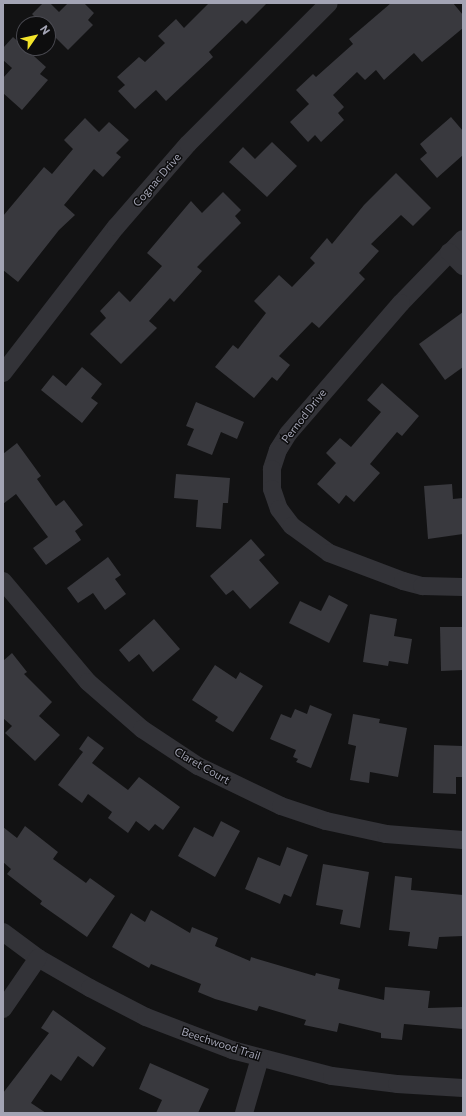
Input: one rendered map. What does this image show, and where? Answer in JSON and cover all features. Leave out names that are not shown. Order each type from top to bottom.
[{"type":"street","name":"Cognac Drive","points":[[3,373],[116,227],[188,144],[328,3]]},
{"type":"street","name":"Pernod Drive","points":[[463,239],[401,303],[288,434],[278,450],[272,469],[272,489],[279,509],[292,526],[329,552],[403,581],[429,587],[463,587]]},
{"type":"street","points":[[449,252],[463,266]]},
{"type":"street","name":"Claret Court","points":[[3,581],[88,682],[142,729],[198,766],[282,806],[326,820],[386,834],[463,840]]},
{"type":"street","name":"Beechwood Trail","points":[[3,932],[38,958],[146,1017],[192,1036],[260,1058],[332,1076],[397,1084],[463,1088]]},
{"type":"street","points":[[3,1009],[38,958]]},
{"type":"street","points":[[244,1113],[260,1058]]},
{"type":"building","points":[[43,3],[50,3],[59,12],[68,3],[84,3],[94,13],[88,20],[93,25],[68,50],[56,38],[56,16],[34,16],[32,14]]},
{"type":"building","points":[[209,3],[267,3],[246,24],[242,20],[209,52],[213,57],[166,101],[156,90],[135,109],[118,91],[125,85],[117,77],[139,57],[145,62],[165,43],[158,36],[176,19],[184,28]]},
{"type":"building","points":[[391,3],[453,3],[463,15],[463,28],[422,62],[414,53],[384,80],[376,70],[365,80],[357,72],[333,95],[344,107],[338,113],[344,120],[321,142],[315,135],[308,142],[290,122],[309,104],[296,90],[313,74],[316,77],[353,44],[349,39]]},
{"type":"building","points":[[13,37],[16,40],[16,56],[34,56],[46,67],[40,74],[48,80],[22,110],[3,93],[3,78],[12,68],[3,60],[3,48]]},
{"type":"building","points":[[451,117],[463,131],[463,155],[437,178],[420,159],[427,153],[420,144]]},
{"type":"building","points":[[85,118],[99,132],[109,122],[129,140],[116,153],[121,157],[103,177],[94,169],[64,205],[75,215],[59,230],[18,282],[3,270],[3,216],[44,167],[52,174],[73,149],[64,140]]},
{"type":"building","points":[[272,142],[297,166],[267,197],[229,162],[243,147],[255,159]]},
{"type":"building","points":[[396,173],[431,208],[413,226],[401,215],[371,244],[379,251],[359,273],[365,279],[319,328],[312,322],[279,356],[290,365],[277,381],[272,377],[254,398],[215,367],[233,345],[238,349],[266,313],[254,301],[279,275],[292,287],[315,263],[310,258],[327,238],[332,244],[364,205]]},
{"type":"building","points":[[223,192],[241,210],[235,216],[241,223],[197,267],[202,271],[174,302],[170,298],[149,321],[157,328],[121,364],[90,334],[106,318],[100,311],[119,291],[130,302],[162,266],[147,253],[191,201],[202,213]]},
{"type":"building","points":[[463,312],[463,367],[445,380],[419,344]]},
{"type":"building","points":[[82,367],[102,384],[91,398],[98,403],[82,423],[41,390],[53,375],[66,386]]},
{"type":"building","points":[[382,383],[419,416],[402,436],[397,432],[370,464],[380,473],[354,502],[346,495],[339,504],[317,484],[336,463],[326,453],[340,438],[351,447],[381,412],[367,400]]},
{"type":"building","points":[[196,402],[244,422],[237,439],[221,432],[212,455],[187,445],[194,429],[186,426]]},
{"type":"building","points":[[17,443],[41,476],[37,479],[56,506],[64,500],[83,525],[75,531],[81,540],[46,565],[33,548],[48,537],[16,494],[3,504],[3,454]]},
{"type":"building","points":[[176,474],[230,478],[228,503],[223,503],[221,529],[196,527],[198,500],[174,498]]},
{"type":"building","points":[[452,484],[453,499],[463,498],[463,534],[428,539],[424,486]]},
{"type":"building","points":[[251,539],[265,555],[259,560],[279,583],[250,609],[233,590],[226,595],[210,576]]},
{"type":"building","points":[[108,557],[121,575],[115,579],[126,594],[105,610],[93,593],[78,603],[67,588]]},
{"type":"building","points":[[329,595],[348,605],[329,643],[289,623],[300,601],[321,611]]},
{"type":"building","points":[[370,614],[397,619],[394,636],[412,639],[408,664],[389,661],[388,666],[363,662]]},
{"type":"building","points":[[154,619],[180,649],[153,672],[139,654],[129,662],[119,650]]},
{"type":"building","points":[[440,627],[463,627],[463,670],[441,671]]},
{"type":"building","points":[[12,653],[27,672],[24,674],[52,702],[39,716],[60,735],[35,761],[5,733],[12,726],[3,718],[3,661]]},
{"type":"building","points":[[215,665],[236,679],[240,672],[263,686],[233,732],[215,721],[218,717],[192,700]]},
{"type":"building","points":[[310,705],[332,714],[311,768],[296,762],[298,759],[293,757],[296,750],[270,739],[281,714],[291,718],[295,709],[307,714]]},
{"type":"building","points":[[353,714],[380,719],[379,723],[407,728],[398,777],[370,772],[369,783],[350,780],[356,746],[348,744]]},
{"type":"building","points":[[88,736],[104,748],[92,763],[128,790],[139,777],[180,807],[163,830],[155,824],[149,831],[136,821],[128,833],[108,818],[112,812],[88,794],[82,803],[58,785],[83,752],[79,749]]},
{"type":"building","points":[[434,745],[463,746],[463,777],[456,777],[456,794],[433,793]]},
{"type":"building","points":[[221,821],[240,831],[215,877],[178,856],[194,827],[213,837]]},
{"type":"building","points":[[25,826],[58,852],[53,859],[86,883],[90,878],[115,896],[87,937],[40,904],[42,901],[7,874],[11,869],[3,862],[3,827],[17,838]]},
{"type":"building","points":[[287,847],[308,855],[291,897],[284,894],[280,904],[245,889],[258,857],[280,866]]},
{"type":"building","points":[[323,864],[369,872],[360,928],[340,924],[343,910],[316,905]]},
{"type":"building","points":[[395,876],[412,878],[411,890],[463,895],[463,936],[439,937],[437,949],[408,946],[410,932],[389,930]]},
{"type":"building","points":[[151,910],[190,933],[192,927],[218,938],[215,946],[250,961],[251,957],[315,976],[316,973],[340,979],[338,989],[384,1000],[385,987],[430,991],[428,1008],[463,1007],[463,1029],[404,1024],[402,1040],[381,1038],[381,1033],[339,1023],[337,1032],[304,1025],[306,1020],[259,1006],[257,1011],[215,999],[198,992],[201,984],[151,964],[149,968],[112,947],[131,913],[145,922]]},
{"type":"building","points":[[53,1010],[106,1048],[93,1067],[78,1056],[61,1081],[51,1074],[31,1103],[46,1113],[3,1113],[3,1093],[49,1033],[41,1028]]},
{"type":"building","points":[[150,1063],[209,1089],[198,1113],[156,1113],[162,1100],[139,1089]]}]
